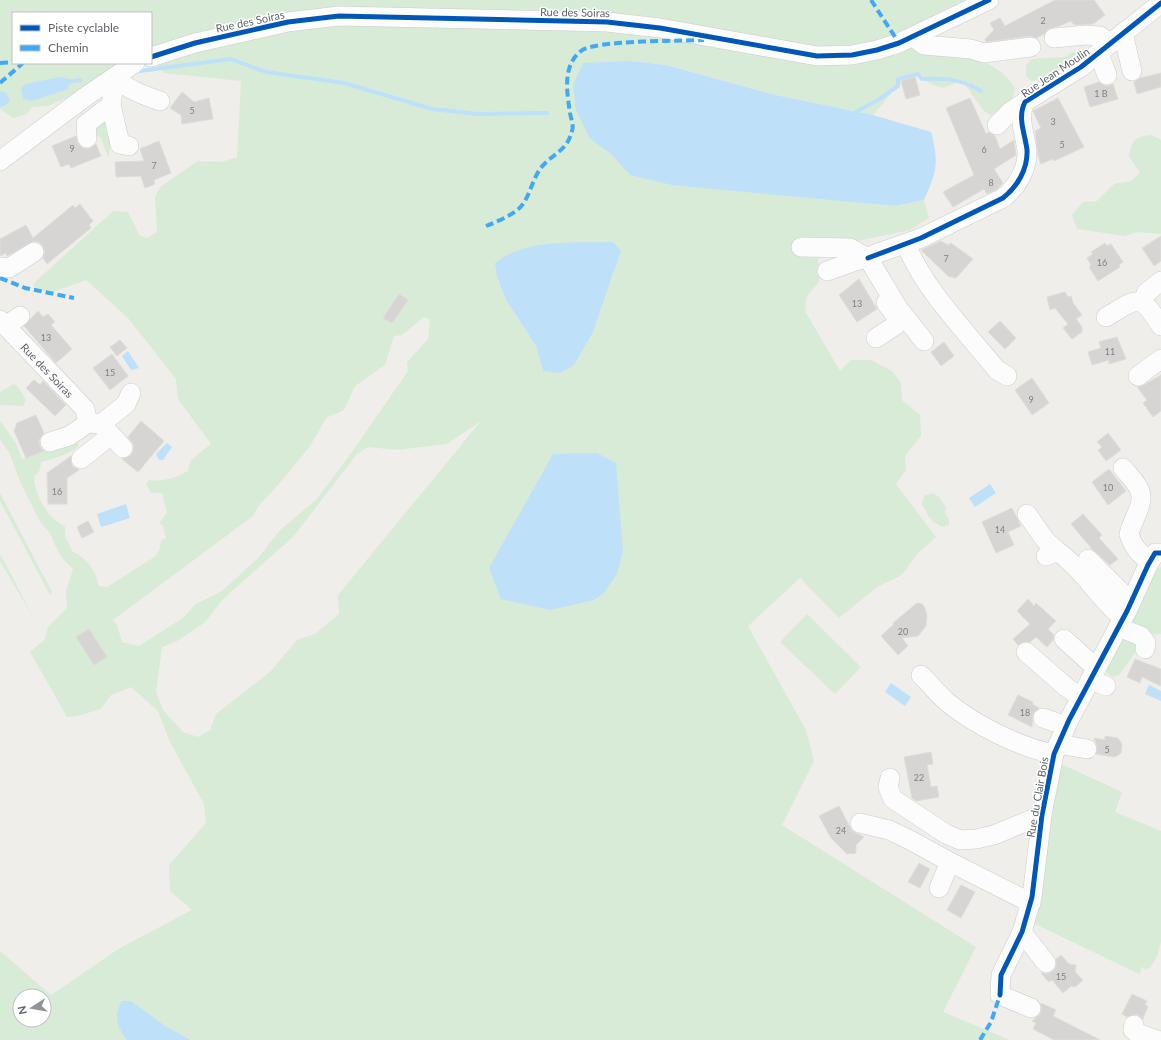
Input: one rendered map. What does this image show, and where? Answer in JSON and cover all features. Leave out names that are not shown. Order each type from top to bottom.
[{"type":"street","name":"Rue des Soiras","points":[[152,57],[195,43],[288,22],[339,16],[501,21],[607,22],[660,28],[817,56],[852,54],[877,50],[914,37],[989,0]]},
{"type":"street","name":"Rue Jean Moulin","points":[[827,271],[906,244],[1003,198],[1015,187],[1021,176],[1026,158],[1027,151],[1020,115],[1025,102],[1081,67],[1111,43],[1160,8]]},
{"type":"street","points":[[1054,38],[1086,34],[1100,36],[1111,43],[1132,71]]},
{"type":"street","points":[[914,37],[924,45],[971,49],[984,53],[1031,47]]},
{"type":"street","points":[[1107,75],[1111,43]]},
{"type":"street","points":[[1,159],[85,97],[134,64]]},
{"type":"street","points":[[115,77],[123,85],[136,93],[160,101]]},
{"type":"street","points":[[115,77],[111,104],[121,149]]},
{"type":"street","points":[[997,125],[1010,112],[1025,102]]},
{"type":"street","points":[[87,138],[86,124],[111,104]]},
{"type":"street","points":[[906,244],[912,260],[924,280],[997,370],[1007,376]]},
{"type":"street","points":[[801,246],[850,248],[868,258],[898,308],[924,341]]},
{"type":"street","points":[[0,267],[9,268],[34,252]]},
{"type":"street","points":[[868,258],[869,273],[875,287],[896,316],[896,325],[876,338]]},
{"type":"street","points":[[1161,281],[1146,293],[1144,303],[1161,326]]},
{"type":"street","points":[[1106,317],[1133,302],[1144,303]]},
{"type":"street","name":"Rue des Soiras","points":[[8,321],[84,409],[106,432]]},
{"type":"street","points":[[1138,376],[1161,359]]},
{"type":"street","points":[[81,459],[106,432],[126,404],[131,393]]},
{"type":"street","points":[[50,442],[69,436],[106,432]]},
{"type":"street","points":[[1123,468],[1140,487],[1142,493],[1141,504],[1130,527],[1129,534],[1133,544],[1139,552],[1157,554]]},
{"type":"street","points":[[1027,514],[1045,540],[1051,554],[1069,559],[1111,608],[1124,616]]},
{"type":"street","name":"Rue du Clair Bois","points":[[1031,1008],[1000,995],[1001,975],[1022,932],[1031,903],[1042,815],[1056,749],[1066,726],[1093,683],[1124,616],[1157,554]]},
{"type":"street","points":[[1088,559],[1124,616],[1146,643],[1145,649]]},
{"type":"street","points":[[1064,639],[1093,683]]},
{"type":"street","points":[[1026,652],[1060,683],[1093,683]]},
{"type":"street","points":[[921,675],[947,702],[1017,743],[1035,750],[1087,748]]},
{"type":"street","points":[[1042,718],[1066,726]]},
{"type":"street","points":[[890,778],[888,787],[893,800],[946,834],[960,840],[976,839],[994,835],[1042,815]]},
{"type":"street","points":[[860,823],[889,830],[1031,903]]},
{"type":"street","points":[[939,888],[950,862]]},
{"type":"street","points":[[1022,932],[1046,963]]},
{"type":"street","points":[[1134,1025],[1133,1030],[1137,1033],[1157,1040]]},
{"type":"green space","points":[[0,0],[968,0],[930,33],[925,50],[975,59],[987,63],[1007,77],[1015,88],[1012,99],[1007,106],[990,115],[983,110],[962,80],[944,88],[930,84],[920,73],[906,76],[873,115],[771,94],[666,65],[631,61],[590,139],[611,154],[630,175],[894,206],[924,200],[929,218],[910,230],[848,243],[818,253],[819,282],[807,296],[805,311],[840,371],[851,360],[871,360],[892,371],[901,383],[902,400],[920,415],[921,436],[905,456],[906,470],[896,484],[936,537],[917,554],[902,575],[877,587],[839,618],[800,578],[748,626],[806,730],[814,761],[782,825],[976,947],[943,1012],[1010,1040],[191,1040],[165,1026],[117,1020],[127,1040],[0,1040],[0,951],[43,988],[12,988],[12,1028],[52,1028],[52,994],[120,948],[192,910],[170,891],[169,865],[206,823],[204,804],[169,740],[158,711],[131,687],[111,695],[101,709],[78,716],[67,717],[30,652],[45,639],[48,627],[67,608],[66,591],[73,569],[62,558],[50,533],[41,523],[20,482],[10,454],[0,439],[0,421],[16,443],[22,459],[51,447],[75,440],[79,445],[77,448],[68,453],[41,462],[40,470],[34,477],[37,492],[44,506],[53,518],[65,526],[65,537],[73,552],[78,554],[87,562],[94,571],[98,586],[107,587],[156,556],[160,548],[161,540],[166,538],[163,526],[159,523],[167,513],[162,493],[151,493],[146,484],[149,480],[169,479],[188,471],[191,460],[211,444],[178,399],[176,379],[128,318],[86,280],[53,292],[37,290],[33,284],[113,211],[128,212],[140,236],[147,238],[157,232],[155,197],[160,187],[198,161],[222,162],[237,157],[241,81],[164,73],[154,60],[152,61],[152,12],[12,12],[12,64],[144,64],[48,106],[32,107],[27,114],[13,118],[0,109]],"holes":[[[621,251],[593,332],[543,371],[536,346],[506,300],[497,277]],[[424,317],[430,320],[428,339],[407,362],[408,371],[352,452],[317,499],[280,530],[258,558],[222,591],[196,604],[183,618],[139,646],[122,642],[117,625],[113,620],[253,516],[258,507],[310,446],[326,418],[344,410],[355,386],[385,365],[394,336],[402,335]],[[481,421],[338,595],[339,614],[315,634],[297,640],[271,671],[216,714],[210,730],[198,737],[183,732],[163,710],[156,692],[162,647],[177,641],[204,623],[224,598],[293,537],[357,454],[368,447],[397,450],[447,444]]]},
{"type":"green space","points":[[1089,49],[1093,55],[1053,79],[1046,78],[1031,81],[1026,75],[1026,65],[1032,59],[1065,57],[1073,52]]},
{"type":"green space","points":[[106,118],[112,140],[108,157],[100,136],[94,138],[92,128]]},
{"type":"green space","points":[[1152,135],[1161,140],[1161,234],[1137,232],[1125,236],[1077,229],[1072,215],[1083,202],[1097,201],[1114,184],[1131,181],[1140,173],[1129,156],[1131,146],[1138,138]]},
{"type":"green space","points":[[14,384],[19,388],[26,400],[23,406],[0,405],[0,392]]},
{"type":"green space","points":[[0,493],[52,592],[50,595],[0,501]]},
{"type":"green space","points":[[932,493],[939,497],[946,507],[945,514],[949,520],[949,525],[942,527],[935,523],[929,517],[922,504],[924,496]]},
{"type":"green space","points":[[0,554],[3,559],[33,617],[0,561]]},
{"type":"green space","points":[[1161,567],[1161,634],[1148,635],[1119,675],[1112,677],[1105,671],[1153,571]]},
{"type":"green space","points":[[807,614],[861,667],[835,694],[780,642]]},
{"type":"green space","points":[[1059,763],[1122,792],[1115,812],[1161,831],[1161,942],[1157,956],[1150,968],[1144,969],[1142,966],[1139,974],[1033,923]]},
{"type":"water","points":[[631,61],[666,65],[771,94],[873,115],[931,132],[936,159],[932,182],[924,200],[895,206],[672,185],[630,175],[611,154],[590,139],[576,110],[573,85],[583,63]]},
{"type":"water","points":[[60,77],[70,79],[68,89],[32,101],[23,99],[21,88],[26,84]]},
{"type":"water","points":[[0,91],[6,93],[10,101],[6,105],[0,107]]},
{"type":"water","points":[[567,242],[613,242],[621,251],[593,332],[574,365],[560,373],[543,371],[536,346],[506,300],[497,277],[495,263],[521,249],[536,246]]},
{"type":"water","points":[[128,351],[139,368],[131,370],[122,356]]},
{"type":"water","points":[[167,443],[172,447],[163,460],[159,460],[156,454]]},
{"type":"water","points":[[597,453],[616,463],[623,551],[617,574],[603,594],[594,600],[550,610],[501,599],[489,568],[553,454]]},
{"type":"water","points":[[990,484],[996,493],[975,507],[969,498]]},
{"type":"water","points":[[126,504],[130,518],[101,527],[97,514]]},
{"type":"water","points":[[891,683],[911,697],[905,706],[885,692]]},
{"type":"water","points":[[1149,685],[1161,691],[1161,701],[1145,694]]},
{"type":"water","points":[[122,1001],[131,1001],[165,1026],[191,1040],[127,1040],[117,1021],[119,1006]]},
{"type":"building","points":[[1055,0],[1094,0],[1105,15],[1093,24],[1074,25],[1071,21],[1048,29],[1044,34],[1036,38],[1030,36],[986,42],[985,39],[994,30],[990,23],[1000,18],[1005,26]]},
{"type":"building","points":[[1161,73],[1161,87],[1137,94],[1134,82],[1140,78]]},
{"type":"building","points":[[915,77],[920,95],[906,99],[901,81]]},
{"type":"building","points":[[1099,82],[1106,86],[1113,84],[1118,99],[1090,107],[1084,87]]},
{"type":"building","points":[[182,92],[194,102],[209,98],[213,119],[182,124],[181,115],[170,108]]},
{"type":"building","points":[[970,98],[986,134],[989,132],[995,136],[1000,149],[1014,140],[1016,155],[994,169],[1003,183],[997,189],[987,194],[984,189],[953,207],[943,192],[974,175],[946,108]]},
{"type":"building","points":[[1058,98],[1084,147],[1054,161],[1053,159],[1041,164],[1038,155],[1035,131],[1041,128],[1033,111]]},
{"type":"building","points":[[76,136],[78,144],[83,148],[88,149],[96,144],[101,156],[71,168],[69,164],[61,167],[52,146]]},
{"type":"building","points":[[159,141],[171,173],[154,180],[155,184],[145,188],[141,176],[116,177],[115,162],[144,161],[140,149]]},
{"type":"building","points":[[80,204],[93,221],[89,225],[91,228],[47,264],[43,258],[45,252],[43,246],[39,242],[34,241],[7,256],[6,253],[0,256],[0,239],[26,225],[33,238],[73,205],[75,208]]},
{"type":"building","points":[[1161,236],[1161,261],[1154,266],[1142,248]]},
{"type":"building","points":[[941,241],[948,245],[951,243],[973,259],[956,278],[948,276],[921,250]]},
{"type":"building","points":[[1105,243],[1107,246],[1111,244],[1123,262],[1119,265],[1120,267],[1098,281],[1089,267],[1091,265],[1087,258],[1093,254],[1091,252]]},
{"type":"building","points":[[859,279],[877,309],[857,322],[839,295]]},
{"type":"building","points":[[1065,292],[1068,297],[1071,296],[1073,303],[1082,315],[1076,319],[1082,327],[1082,332],[1072,339],[1063,328],[1068,324],[1055,308],[1050,310],[1047,297]]},
{"type":"building","points":[[399,294],[408,300],[392,323],[383,318]]},
{"type":"building","points":[[38,311],[43,317],[48,314],[55,322],[51,325],[72,349],[56,363],[24,326]]},
{"type":"building","points":[[1000,321],[1016,338],[1005,349],[988,332]]},
{"type":"building","points":[[1117,337],[1126,359],[1109,364],[1109,360],[1092,365],[1088,352],[1101,348],[1099,342]]},
{"type":"building","points":[[120,340],[127,348],[117,356],[110,347]]},
{"type":"building","points":[[944,342],[954,356],[941,366],[931,352]]},
{"type":"building","points":[[112,354],[128,376],[110,390],[93,368]]},
{"type":"building","points":[[1161,375],[1161,411],[1153,417],[1143,403],[1147,400],[1137,387],[1144,385]]},
{"type":"building","points":[[1032,378],[1049,403],[1032,415],[1015,390]]},
{"type":"building","points":[[34,380],[40,385],[43,381],[66,405],[55,416],[26,388]]},
{"type":"building","points":[[36,415],[44,433],[39,440],[40,446],[44,451],[26,458],[14,431],[17,423]]},
{"type":"building","points":[[141,421],[164,441],[138,472],[122,459],[130,456],[133,452],[134,445],[128,437]]},
{"type":"building","points":[[1108,433],[1121,450],[1106,461],[1098,450],[1102,447],[1097,442]]},
{"type":"building","points":[[71,456],[72,466],[79,470],[67,478],[67,504],[48,504],[47,473]]},
{"type":"building","points":[[1109,469],[1126,491],[1108,505],[1092,482]]},
{"type":"building","points":[[1012,508],[1021,526],[1008,532],[1014,545],[996,553],[982,522]]},
{"type":"building","points":[[1083,514],[1102,535],[1099,538],[1118,559],[1110,565],[1093,550],[1071,524]]},
{"type":"building","points":[[88,521],[94,532],[82,538],[77,527]]},
{"type":"building","points":[[1028,599],[1034,606],[1036,603],[1056,621],[1048,629],[1054,635],[1053,640],[1047,647],[1036,637],[1030,642],[1023,642],[1018,645],[1013,639],[1030,624],[1017,611]]},
{"type":"building","points":[[917,603],[922,604],[925,608],[927,616],[926,626],[918,636],[902,638],[908,646],[898,655],[881,636],[894,624],[893,623]]},
{"type":"building","points":[[89,629],[107,657],[94,665],[76,637]]},
{"type":"building","points":[[1135,659],[1161,669],[1161,686],[1142,677],[1140,683],[1127,677]]},
{"type":"building","points":[[1018,695],[1033,702],[1032,704],[1039,708],[1033,714],[1032,727],[1008,715]]},
{"type":"building","points":[[1105,736],[1118,738],[1122,744],[1121,753],[1115,757],[1096,754],[1097,746],[1094,738],[1105,740]]},
{"type":"building","points":[[931,752],[933,764],[927,765],[931,787],[937,786],[939,797],[916,801],[912,798],[904,757]]},
{"type":"building","points":[[839,806],[852,831],[864,837],[856,845],[856,853],[847,854],[831,838],[819,816]]},
{"type":"building","points":[[919,863],[930,869],[920,888],[908,882]]},
{"type":"building","points":[[961,885],[975,892],[961,918],[947,910]]},
{"type":"building","points":[[1061,955],[1069,964],[1076,965],[1075,972],[1083,980],[1075,987],[1071,986],[1063,993],[1052,980],[1049,982],[1041,973],[1047,974],[1053,971],[1056,967],[1056,959]]},
{"type":"building","points":[[1132,994],[1147,1001],[1145,1005],[1148,1006],[1143,1019],[1137,1014],[1127,1017],[1122,1014]]},
{"type":"building","points":[[1041,1003],[1056,1010],[1053,1016],[1100,1040],[1054,1040],[1033,1029],[1036,1023],[1032,1021],[1041,1013]]},
{"type":"waterway","points":[[140,71],[231,59],[266,72],[344,83],[432,109],[478,114],[547,113]]},
{"type":"waterway","points":[[852,114],[878,100],[898,86],[898,79],[918,74],[922,79],[953,80],[967,84],[981,91]]},
{"type":"waterway","points":[[66,82],[80,80]]},
{"type":"marked path","points":[[871,0],[899,43]]},
{"type":"marked path","points":[[486,226],[509,215],[520,207],[527,197],[540,169],[563,148],[570,138],[573,126],[567,88],[568,72],[575,57],[581,51],[589,47],[619,43],[704,40]]},
{"type":"marked path","points":[[0,63],[12,62]]},
{"type":"marked path","points":[[0,83],[22,64]]},
{"type":"marked path","points":[[0,278],[25,288],[74,298]]},
{"type":"marked path","points":[[980,1040],[991,1022],[1000,995]]},
{"type":"cycle path","points":[[152,57],[195,43],[288,22],[339,16],[607,22],[660,28],[817,56],[852,55],[877,50],[899,43],[989,0]]},
{"type":"cycle path","points":[[868,258],[921,238],[1003,198],[1008,194],[1021,177],[1026,164],[1027,150],[1022,126],[1022,114],[1025,102],[1081,67],[1161,3]]},
{"type":"cycle path","points":[[1000,995],[1001,975],[1022,932],[1032,897],[1042,815],[1054,754],[1069,720],[1127,611],[1148,565],[1155,553],[1161,553]]}]
